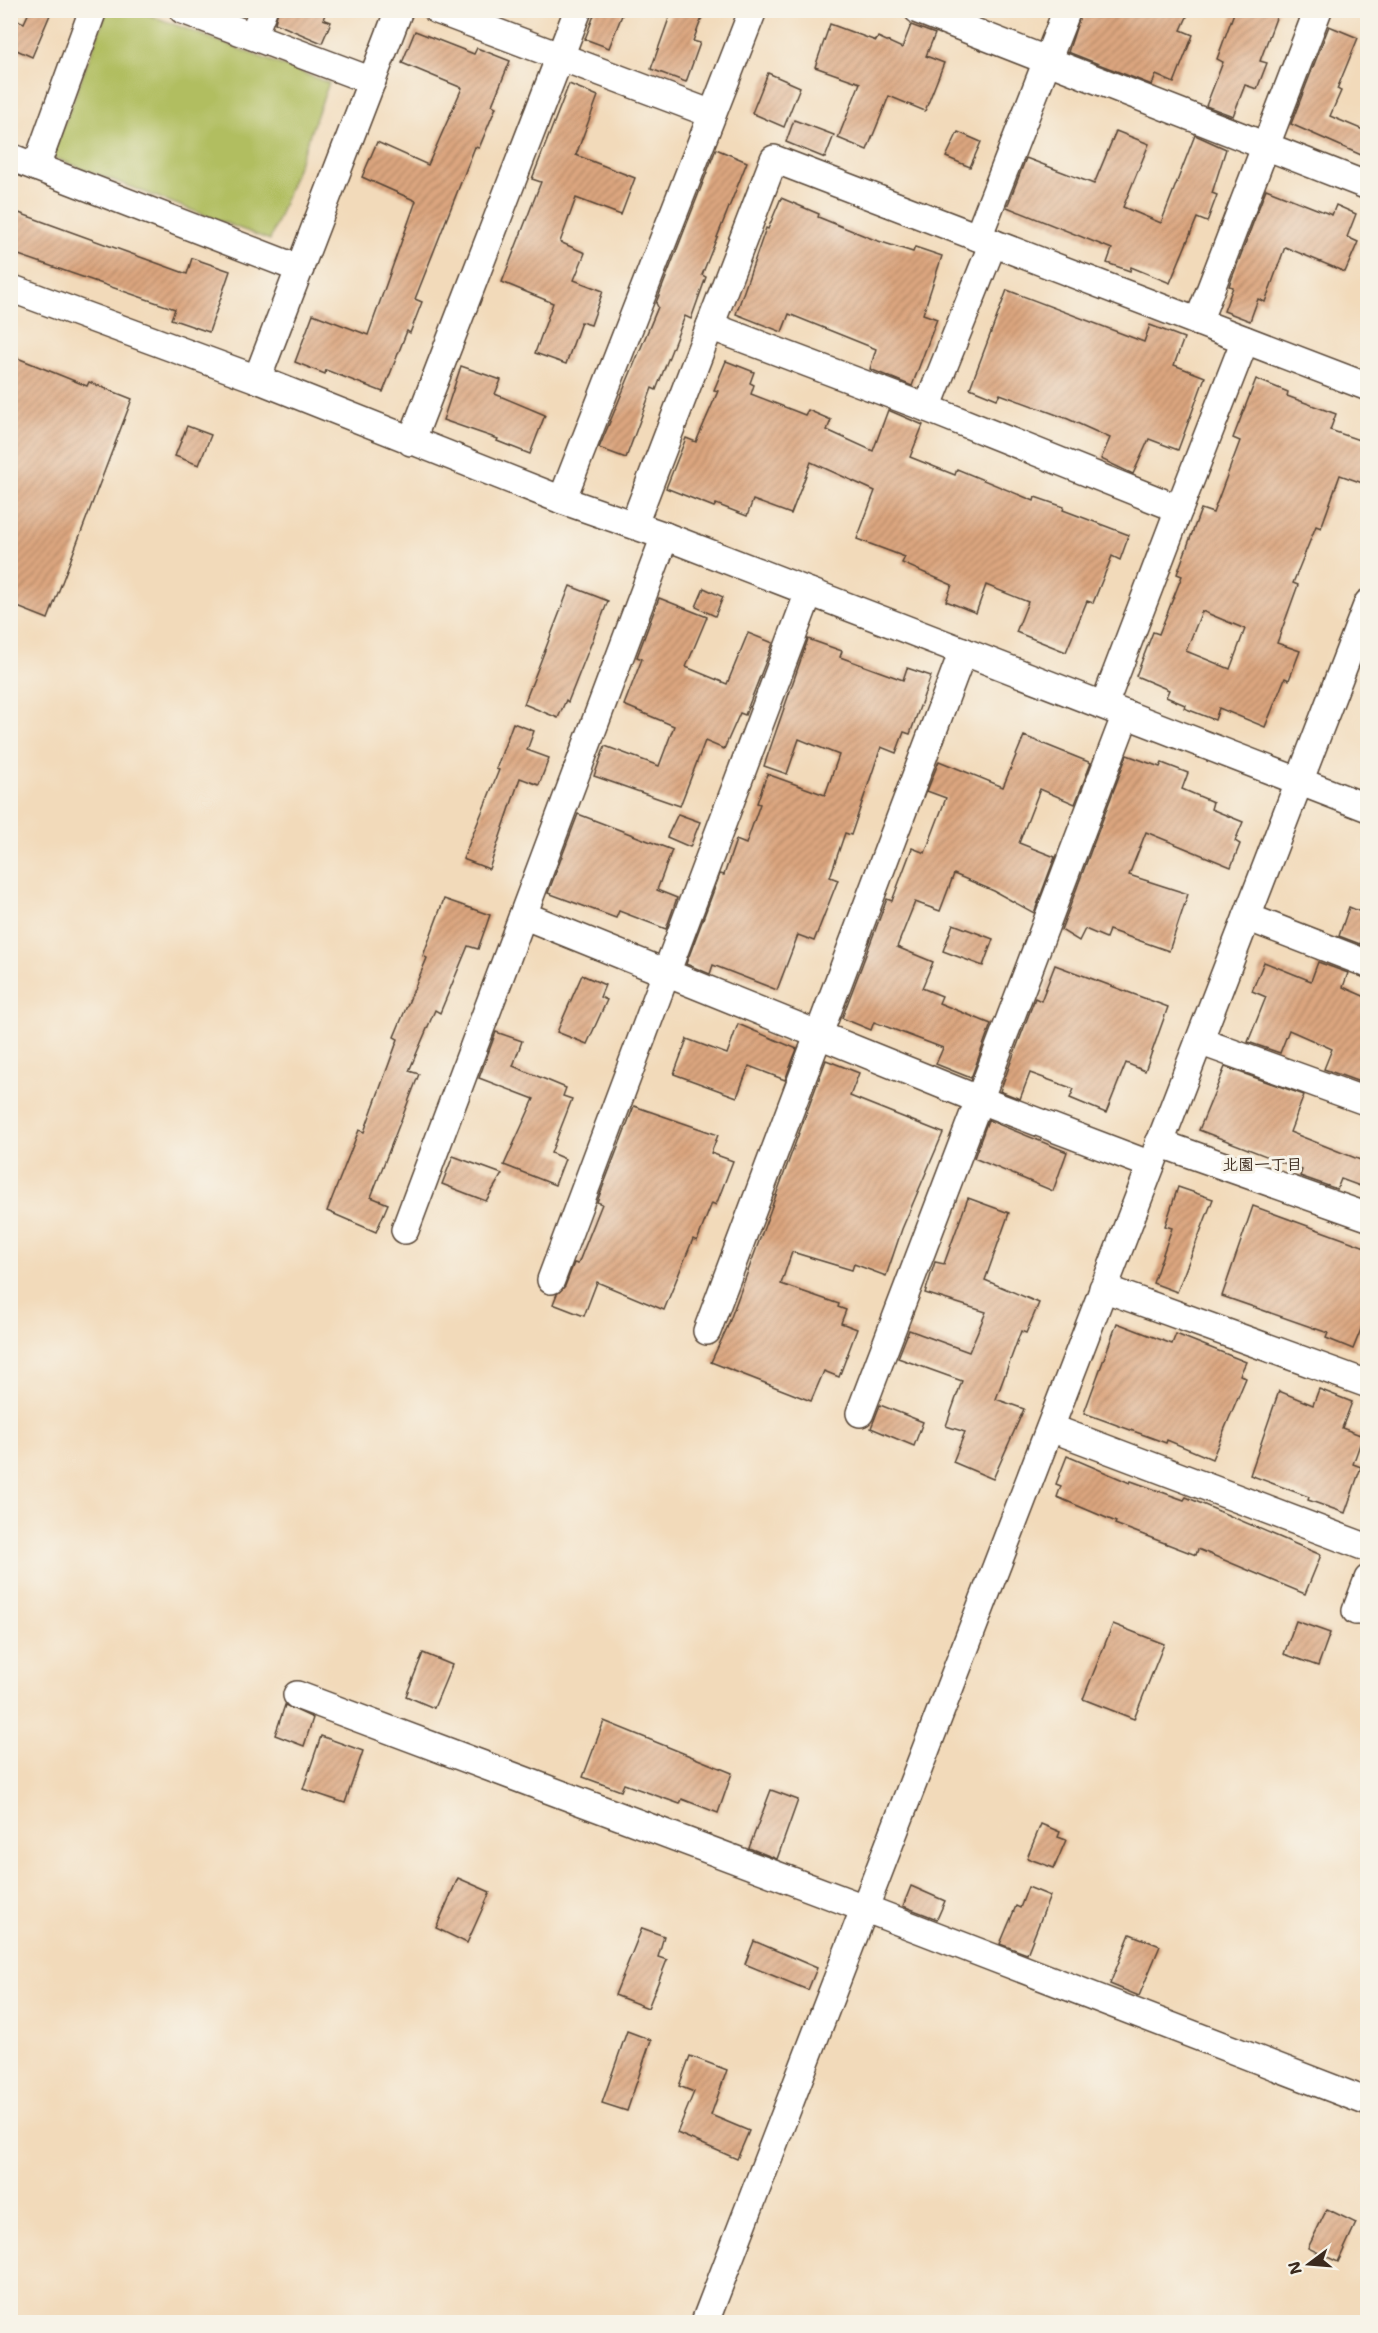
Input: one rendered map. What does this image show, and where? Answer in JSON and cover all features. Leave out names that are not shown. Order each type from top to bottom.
[{"type":"street","points":[[36,167],[93,10]]},
{"type":"street","points":[[183,10],[372,81]]},
{"type":"street","points":[[253,36],[263,10]]},
{"type":"street","points":[[257,379],[399,10]]},
{"type":"street","points":[[437,10],[712,114]]},
{"type":"street","points":[[411,442],[578,10]]},
{"type":"street","points":[[562,501],[753,10]]},
{"type":"street","points":[[918,10],[1368,186]]},
{"type":"street","points":[[927,408],[1067,10]]},
{"type":"street","points":[[1198,322],[1264,144],[1318,10]]},
{"type":"street","points":[[10,158],[300,269]]},
{"type":"street","points":[[633,524],[774,159],[1368,387]]},
{"type":"street","points":[[10,288],[257,379],[562,501],[665,536],[1368,807]]},
{"type":"street","points":[[710,326],[927,408],[1179,509]]},
{"type":"street","points":[[860,1413],[980,1100],[1115,710],[1179,509],[1245,340]]},
{"type":"street","points":[[405,1230],[665,536]]},
{"type":"street","points":[[551,1280],[809,592]]},
{"type":"street","points":[[705,2322],[1299,781],[1362,635],[1368,603]]},
{"type":"street","points":[[707,1331],[963,651]]},
{"type":"street","points":[[523,915],[980,1100],[1368,1217]]},
{"type":"street","points":[[1247,917],[1368,964]]},
{"type":"street","points":[[1199,1041],[1368,1102]]},
{"type":"street","points":[[1103,1288],[1368,1384]]},
{"type":"street","points":[[1051,1428],[1368,1548]]},
{"type":"street","points":[[1356,1611],[1368,1579]]},
{"type":"street","points":[[297,1695],[864,1908],[1368,2102]]},
{"type":"green space","points":[[107,11],[139,11],[329,83],[270,240],[52,157]]},
{"type":"building","points":[[30,10],[52,10],[32,57],[10,47],[10,17],[24,23]]},
{"type":"building","points":[[278,10],[327,10],[323,19],[331,22],[322,43],[275,23]]},
{"type":"building","points":[[596,10],[624,10],[609,48],[585,39]]},
{"type":"building","points":[[672,10],[705,10],[693,41],[700,43],[686,82],[651,69]]},
{"type":"building","points":[[1082,10],[1190,10],[1181,30],[1193,35],[1174,83],[1156,75],[1152,85],[1068,52]]},
{"type":"building","points":[[1235,10],[1279,10],[1260,61],[1267,63],[1257,89],[1245,85],[1233,116],[1206,106],[1223,62],[1217,59]]},
{"type":"building","points":[[830,24],[876,41],[878,37],[902,48],[911,25],[935,34],[926,56],[944,63],[925,111],[889,96],[867,150],[838,138],[860,83],[815,67]]},
{"type":"building","points":[[1329,26],[1358,38],[1337,89],[1341,91],[1330,116],[1368,132],[1368,158],[1291,124]]},
{"type":"building","points":[[415,31],[474,54],[477,48],[510,61],[492,105],[496,107],[479,148],[475,147],[415,299],[422,302],[410,333],[407,331],[383,392],[326,370],[325,374],[295,362],[313,314],[368,335],[416,201],[362,177],[377,142],[428,165],[462,88],[402,63]]},
{"type":"building","points":[[768,73],[800,87],[784,127],[752,113]]},
{"type":"building","points":[[569,84],[598,96],[576,155],[635,178],[621,215],[576,198],[560,242],[585,253],[574,280],[603,291],[591,325],[581,322],[566,364],[535,353],[553,303],[502,282],[541,182],[532,179]]},
{"type":"building","points":[[794,120],[834,135],[825,158],[786,142]]},
{"type":"building","points":[[1116,131],[1149,144],[1123,207],[1161,223],[1195,135],[1226,149],[1212,193],[1217,195],[1207,222],[1197,218],[1170,283],[1131,267],[1130,271],[1107,263],[1112,249],[1007,207],[1026,158],[1094,184]]},
{"type":"building","points":[[958,132],[981,142],[970,167],[946,157]]},
{"type":"building","points":[[716,149],[747,162],[702,275],[706,277],[691,319],[685,316],[656,390],[652,388],[626,458],[599,448],[658,307],[656,303]]},
{"type":"building","points":[[1266,189],[1332,215],[1336,205],[1356,214],[1347,237],[1358,242],[1345,272],[1285,247],[1265,302],[1258,299],[1250,321],[1224,311],[1233,287],[1229,286]]},
{"type":"building","points":[[781,198],[819,214],[818,217],[875,240],[913,252],[915,247],[942,256],[923,314],[937,319],[912,386],[870,369],[876,349],[789,314],[782,332],[736,314],[766,228],[768,229]]},
{"type":"building","points":[[19,213],[187,274],[192,258],[230,271],[209,332],[171,319],[175,309],[10,252],[10,235]]},
{"type":"building","points":[[1007,290],[1144,342],[1150,325],[1184,338],[1174,365],[1205,377],[1178,450],[1149,439],[1133,474],[1101,459],[1110,438],[1068,419],[1000,394],[997,399],[970,388]]},
{"type":"building","points":[[10,355],[87,386],[89,382],[132,399],[48,619],[10,604]]},
{"type":"building","points":[[726,361],[754,372],[750,383],[754,385],[751,394],[805,415],[808,410],[831,420],[827,430],[873,451],[888,410],[923,425],[910,457],[955,475],[957,469],[1034,501],[1035,497],[1064,507],[1063,510],[1129,535],[1120,560],[1112,556],[1093,603],[1087,601],[1066,652],[1016,632],[1028,602],[986,585],[976,613],[946,601],[952,585],[902,563],[905,557],[857,539],[875,491],[811,462],[791,514],[753,500],[747,516],[716,504],[714,507],[666,488],[686,438],[696,442],[718,391],[714,390]]},
{"type":"building","points":[[461,366],[501,380],[495,394],[545,415],[530,454],[497,441],[498,439],[443,420]]},
{"type":"building","points":[[1256,379],[1288,392],[1287,396],[1336,414],[1330,430],[1368,443],[1368,485],[1340,475],[1321,528],[1316,526],[1293,583],[1298,585],[1277,643],[1300,651],[1289,680],[1285,678],[1265,727],[1219,708],[1215,720],[1184,708],[1185,705],[1166,697],[1169,690],[1136,676],[1153,632],[1159,634],[1182,576],[1177,574],[1201,509],[1213,513],[1240,441],[1233,438]],"holes":[[[1202,611],[1245,629],[1230,669],[1186,651]]]},
{"type":"building","points":[[187,426],[211,435],[199,465],[175,456]]},
{"type":"building","points":[[570,586],[608,601],[568,702],[566,700],[558,718],[524,704]]},
{"type":"building","points":[[704,588],[723,597],[715,616],[696,607]]},
{"type":"building","points":[[659,598],[707,617],[686,667],[727,684],[748,633],[773,643],[745,715],[740,713],[724,749],[705,741],[680,806],[594,776],[605,746],[659,766],[674,726],[624,705],[642,659],[637,657]]},
{"type":"building","points":[[808,639],[842,651],[840,657],[903,680],[907,668],[931,676],[910,734],[904,732],[896,753],[881,747],[851,835],[845,833],[830,877],[838,880],[814,941],[798,935],[777,990],[713,965],[710,974],[686,964],[720,874],[724,875],[736,840],[746,844],[760,804],[757,803],[767,774],[825,795],[839,755],[799,739],[787,774],[764,766]]},
{"type":"building","points":[[513,723],[534,731],[527,750],[549,758],[539,785],[520,778],[489,869],[463,859],[499,770],[496,769]]},
{"type":"building","points":[[1024,736],[1091,763],[1075,804],[1040,789],[1019,843],[1055,857],[1034,913],[994,891],[954,874],[940,911],[915,902],[897,947],[933,962],[922,988],[942,996],[939,1003],[991,1024],[971,1078],[936,1064],[943,1048],[874,1022],[871,1030],[842,1018],[887,899],[892,901],[912,848],[925,853],[946,798],[927,791],[939,761],[1003,787]]},
{"type":"building","points":[[1127,755],[1160,767],[1162,763],[1188,773],[1182,789],[1213,802],[1211,809],[1243,822],[1235,841],[1240,844],[1231,867],[1146,832],[1129,875],[1188,894],[1169,951],[1109,930],[1106,938],[1085,929],[1079,941],[1061,930]]},
{"type":"building","points":[[578,814],[672,850],[657,890],[677,898],[666,929],[619,911],[616,918],[548,893]]},
{"type":"building","points":[[678,814],[700,822],[690,847],[667,837]]},
{"type":"building","points":[[444,899],[490,915],[478,949],[468,946],[440,1013],[435,1010],[409,1071],[419,1074],[371,1197],[388,1204],[376,1232],[327,1211],[359,1130],[364,1132],[398,1039],[394,1037],[427,958],[423,956]]},
{"type":"building","points":[[1349,907],[1368,915],[1368,927],[1360,944],[1339,936]]},
{"type":"building","points":[[953,924],[993,939],[983,966],[943,951]]},
{"type":"building","points":[[1264,962],[1311,981],[1318,962],[1348,973],[1343,987],[1368,998],[1368,1085],[1324,1069],[1332,1049],[1289,1030],[1280,1053],[1248,1042],[1266,997],[1252,991]]},
{"type":"building","points":[[1055,965],[1168,1007],[1145,1071],[1126,1063],[1106,1113],[1070,1098],[1074,1089],[1030,1073],[1020,1099],[1000,1091],[1035,998],[1041,1001]]},
{"type":"building","points":[[582,975],[605,985],[600,997],[607,1000],[587,1044],[557,1032]]},
{"type":"building","points":[[738,1024],[797,1049],[785,1080],[749,1066],[737,1097],[674,1074],[687,1039],[727,1054]]},
{"type":"building","points":[[496,1032],[522,1041],[513,1066],[566,1088],[563,1096],[572,1099],[551,1153],[565,1159],[555,1185],[504,1165],[534,1099],[479,1078]]},
{"type":"building","points":[[826,1060],[859,1073],[850,1096],[943,1133],[902,1229],[886,1276],[854,1264],[852,1270],[792,1252],[781,1284],[839,1304],[838,1307],[846,1310],[841,1323],[857,1329],[839,1377],[824,1371],[811,1401],[711,1362],[727,1328]]},
{"type":"building","points":[[1225,1067],[1304,1095],[1290,1132],[1368,1163],[1368,1189],[1341,1179],[1337,1189],[1300,1176],[1302,1170],[1199,1130]]},
{"type":"building","points":[[634,1106],[718,1135],[711,1153],[733,1161],[716,1205],[712,1203],[697,1241],[693,1239],[664,1310],[597,1282],[584,1316],[553,1304],[557,1294],[565,1286],[574,1263],[578,1264],[602,1204],[597,1202]]},
{"type":"building","points":[[988,1120],[1067,1152],[1053,1191],[974,1158]]},
{"type":"building","points":[[453,1156],[502,1174],[486,1201],[442,1184]]},
{"type":"building","points":[[1178,1187],[1213,1199],[1177,1292],[1153,1283],[1172,1228],[1165,1226]]},
{"type":"building","points":[[968,1198],[1009,1213],[985,1280],[1039,1303],[1026,1333],[1021,1331],[996,1399],[1024,1409],[993,1479],[953,1462],[965,1432],[946,1426],[962,1381],[898,1358],[909,1330],[969,1352],[986,1312],[925,1293],[935,1262],[944,1264]]},
{"type":"building","points":[[1253,1206],[1368,1248],[1368,1312],[1353,1349],[1326,1338],[1328,1333],[1222,1296]]},
{"type":"building","points":[[1117,1323],[1172,1344],[1176,1334],[1246,1362],[1240,1375],[1246,1378],[1212,1459],[1167,1440],[1166,1443],[1084,1413]]},
{"type":"building","points":[[1319,1389],[1352,1402],[1342,1428],[1363,1436],[1353,1464],[1361,1467],[1345,1513],[1250,1475],[1279,1391],[1313,1405]]},
{"type":"building","points":[[880,1405],[923,1422],[914,1446],[871,1428]]},
{"type":"building","points":[[1067,1456],[1130,1483],[1131,1481],[1184,1500],[1186,1497],[1321,1555],[1305,1594],[1198,1549],[1196,1555],[1115,1524],[1116,1522],[1057,1497],[1061,1486],[1056,1484]]},
{"type":"building","points":[[1296,1621],[1330,1633],[1318,1666],[1284,1654]]},
{"type":"building","points":[[1113,1624],[1164,1644],[1134,1719],[1083,1699]]},
{"type":"building","points":[[423,1653],[452,1665],[434,1708],[406,1696]]},
{"type":"building","points":[[285,1705],[313,1718],[304,1746],[275,1735]]},
{"type":"building","points":[[604,1721],[732,1773],[718,1813],[682,1799],[680,1804],[624,1784],[621,1791],[583,1777]]},
{"type":"building","points":[[321,1736],[363,1751],[345,1803],[303,1789]]},
{"type":"building","points":[[771,1790],[798,1800],[777,1859],[749,1848]]},
{"type":"building","points":[[1041,1824],[1060,1832],[1058,1837],[1066,1840],[1054,1868],[1027,1858]]},
{"type":"building","points":[[458,1878],[490,1892],[467,1943],[436,1928]]},
{"type":"building","points":[[911,1886],[945,1901],[937,1919],[903,1906]]},
{"type":"building","points":[[1028,1887],[1050,1896],[1027,1954],[1000,1944],[1016,1906],[1020,1908]]},
{"type":"building","points":[[642,1928],[664,1936],[658,1957],[667,1960],[648,2008],[615,1995]]},
{"type":"building","points":[[1130,1934],[1160,1946],[1139,1996],[1110,1984]]},
{"type":"building","points":[[754,1941],[817,1968],[808,1990],[745,1964]]},
{"type":"building","points":[[627,2031],[651,2040],[627,2111],[602,2103]]},
{"type":"building","points":[[690,2056],[727,2070],[711,2115],[749,2131],[737,2159],[677,2133],[694,2092],[679,2086]]},
{"type":"building","points":[[1327,2209],[1356,2223],[1338,2262],[1308,2248]]},
{"type":"district","name":"北園一丁目","points":[[1262,1164]]}]
